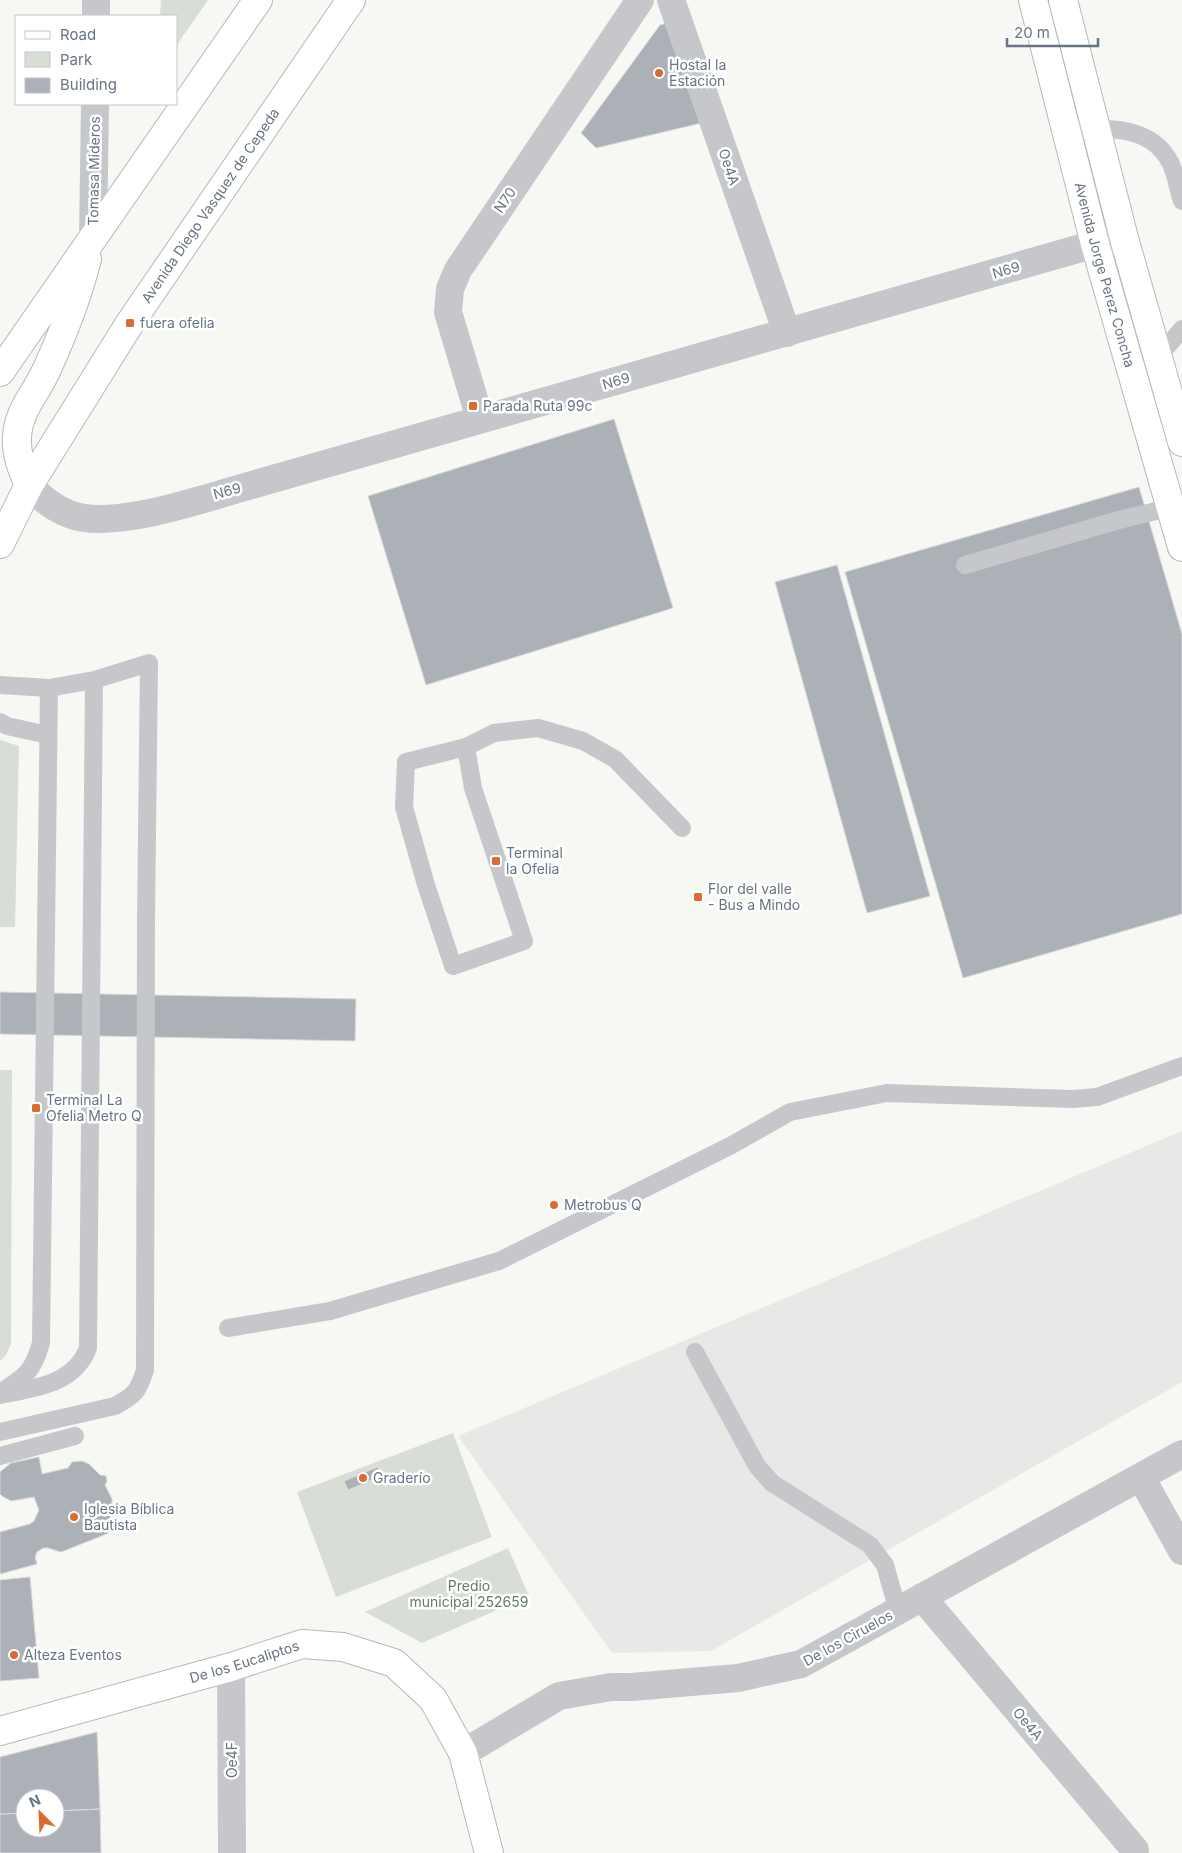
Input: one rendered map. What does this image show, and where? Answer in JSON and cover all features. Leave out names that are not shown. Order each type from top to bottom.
[{"type":"street","points":[[96,0],[96,15]]},
{"type":"street","points":[[0,372],[258,0]]},
{"type":"street","name":"Avenida Diego Vasquez de Cepeda","points":[[0,544],[29,485],[130,323],[351,0]]},
{"type":"street","name":"N70","points":[[480,420],[448,312],[450,289],[458,270],[640,0]]},
{"type":"street","name":"Oe4A","points":[[671,0],[787,333]]},
{"type":"street","name":"Avenida Jorge Perez Concha","points":[[1033,0],[1095,244],[1176,506],[1182,547]]},
{"type":"street","name":"Avenida Jorge Perez Concha","points":[[1063,0],[1124,238],[1182,442]]},
{"type":"street","name":"Tomasa Mideros","points":[[93,238],[95,105]]},
{"type":"street","points":[[29,485],[18,457],[17,436],[20,418],[30,395],[45,374],[75,304],[93,238]]},
{"type":"street","name":"N69","points":[[29,485],[41,498],[69,514],[84,519],[123,519],[480,420],[1095,244],[1124,238]]},
{"type":"street","name":"De los Ciruelos","points":[[463,1753],[559,1696],[611,1687],[738,1678],[801,1664],[1182,1454]]},
{"type":"street","points":[[1141,1477],[1182,1551]]},
{"type":"street","name":"Oe4A","points":[[922,1597],[1135,1850]]},
{"type":"street","name":"De los Eucaliptos","points":[[0,1731],[231,1667],[302,1644],[343,1647],[394,1663],[433,1698],[463,1753],[489,1853]]},
{"type":"street","name":"Oe4F","points":[[231,1667],[232,1853]]},
{"type":"lane","points":[[1067,131],[1096,128],[1139,132],[1156,144],[1170,163],[1182,201]]},
{"type":"lane","points":[[1158,357],[1182,329]]},
{"type":"lane","points":[[965,565],[1119,520],[1176,506]]},
{"type":"lane","points":[[0,685],[49,688],[94,680],[149,663],[146,920],[145,1370],[138,1391],[115,1406],[0,1432]]},
{"type":"lane","points":[[0,1394],[51,1384],[66,1377],[84,1360],[88,1348],[94,680]]},
{"type":"lane","points":[[0,1394],[23,1378],[36,1363],[41,1343],[49,688]]},
{"type":"lane","points":[[0,722],[7,726],[48,736]]},
{"type":"lane","points":[[466,747],[473,788],[524,941],[453,966],[426,885],[404,807],[406,762],[466,747],[494,733],[524,728],[538,728],[583,741],[615,759],[682,828]]},
{"type":"lane","points":[[228,1328],[330,1312],[500,1261],[730,1146],[790,1112],[887,1093],[1074,1099],[1097,1097],[1182,1066]]},
{"type":"lane","points":[[695,1352],[757,1466],[772,1483],[870,1545],[885,1564],[898,1611]]},
{"type":"lane","points":[[0,1456],[75,1436]]},
{"type":"shaded area","points":[[1182,1131],[1182,1382],[711,1651],[612,1653],[458,1436]]},
{"type":"green space","points":[[161,0],[208,0],[178,43],[178,15],[160,15]]},
{"type":"green space","points":[[0,740],[19,746],[15,927],[0,927]]},
{"type":"green space","points":[[0,1070],[12,1070],[11,1344],[6,1355],[0,1361]]},
{"type":"green space","points":[[453,1433],[492,1537],[336,1597],[297,1492]]},
{"type":"green space","name":"Predio municipal 252659","points":[[508,1548],[529,1596],[422,1643],[365,1612]]},
{"type":"building","name":"Hostal la Estación","points":[[675,21],[710,121],[596,148],[581,133],[660,25]]},
{"type":"building","points":[[614,419],[673,608],[426,685],[368,496]]},
{"type":"building","points":[[1139,487],[1182,634],[1182,914],[963,978],[845,572]]},
{"type":"building","points":[[837,565],[930,896],[867,913],[775,582]]},
{"type":"building","points":[[0,992],[356,999],[355,1041],[0,1034]]},
{"type":"building","name":"Iglesia Bíblica Bautista","points":[[39,1457],[42,1474],[68,1468],[72,1462],[82,1461],[89,1464],[100,1475],[106,1476],[107,1481],[105,1485],[112,1499],[112,1513],[106,1529],[109,1533],[61,1552],[43,1548],[37,1552],[35,1557],[37,1564],[0,1574],[0,1532],[30,1524],[34,1521],[39,1510],[34,1497],[11,1501],[2,1496],[0,1494],[0,1472],[11,1463]]},
{"type":"building","name":"Graderío","points":[[378,1467],[381,1476],[348,1490],[344,1481]]},
{"type":"building","points":[[30,1577],[39,1678],[0,1681],[0,1580]]},
{"type":"building","points":[[97,1732],[100,1809],[65,1811],[65,1788],[15,1788],[15,1813],[0,1814],[0,1757]]},
{"type":"building","points":[[100,1809],[101,1853],[0,1853],[0,1814],[15,1813],[15,1838],[65,1838],[65,1811]]},
{"type":"place","name":"Hostal la Estación","points":[[659,73]]},
{"type":"place","name":"fuera ofelia","points":[[130,323]]},
{"type":"place","name":"Parada Ruta 99c","points":[[473,406]]},
{"type":"place","name":"Terminal la Ofelia","points":[[496,861]]},
{"type":"place","name":"Flor del valle - Bus a Mindo","points":[[698,897]]},
{"type":"place","name":"Terminal La Ofelia Metro Q","points":[[36,1108]]},
{"type":"place","name":"Metrobus Q","points":[[554,1205]]},
{"type":"place","name":"Graderío","points":[[363,1478]]},
{"type":"place","name":"Iglesia Bíblica Bautista","points":[[74,1517]]},
{"type":"place","name":"Alteza Eventos","points":[[14,1655]]}]
